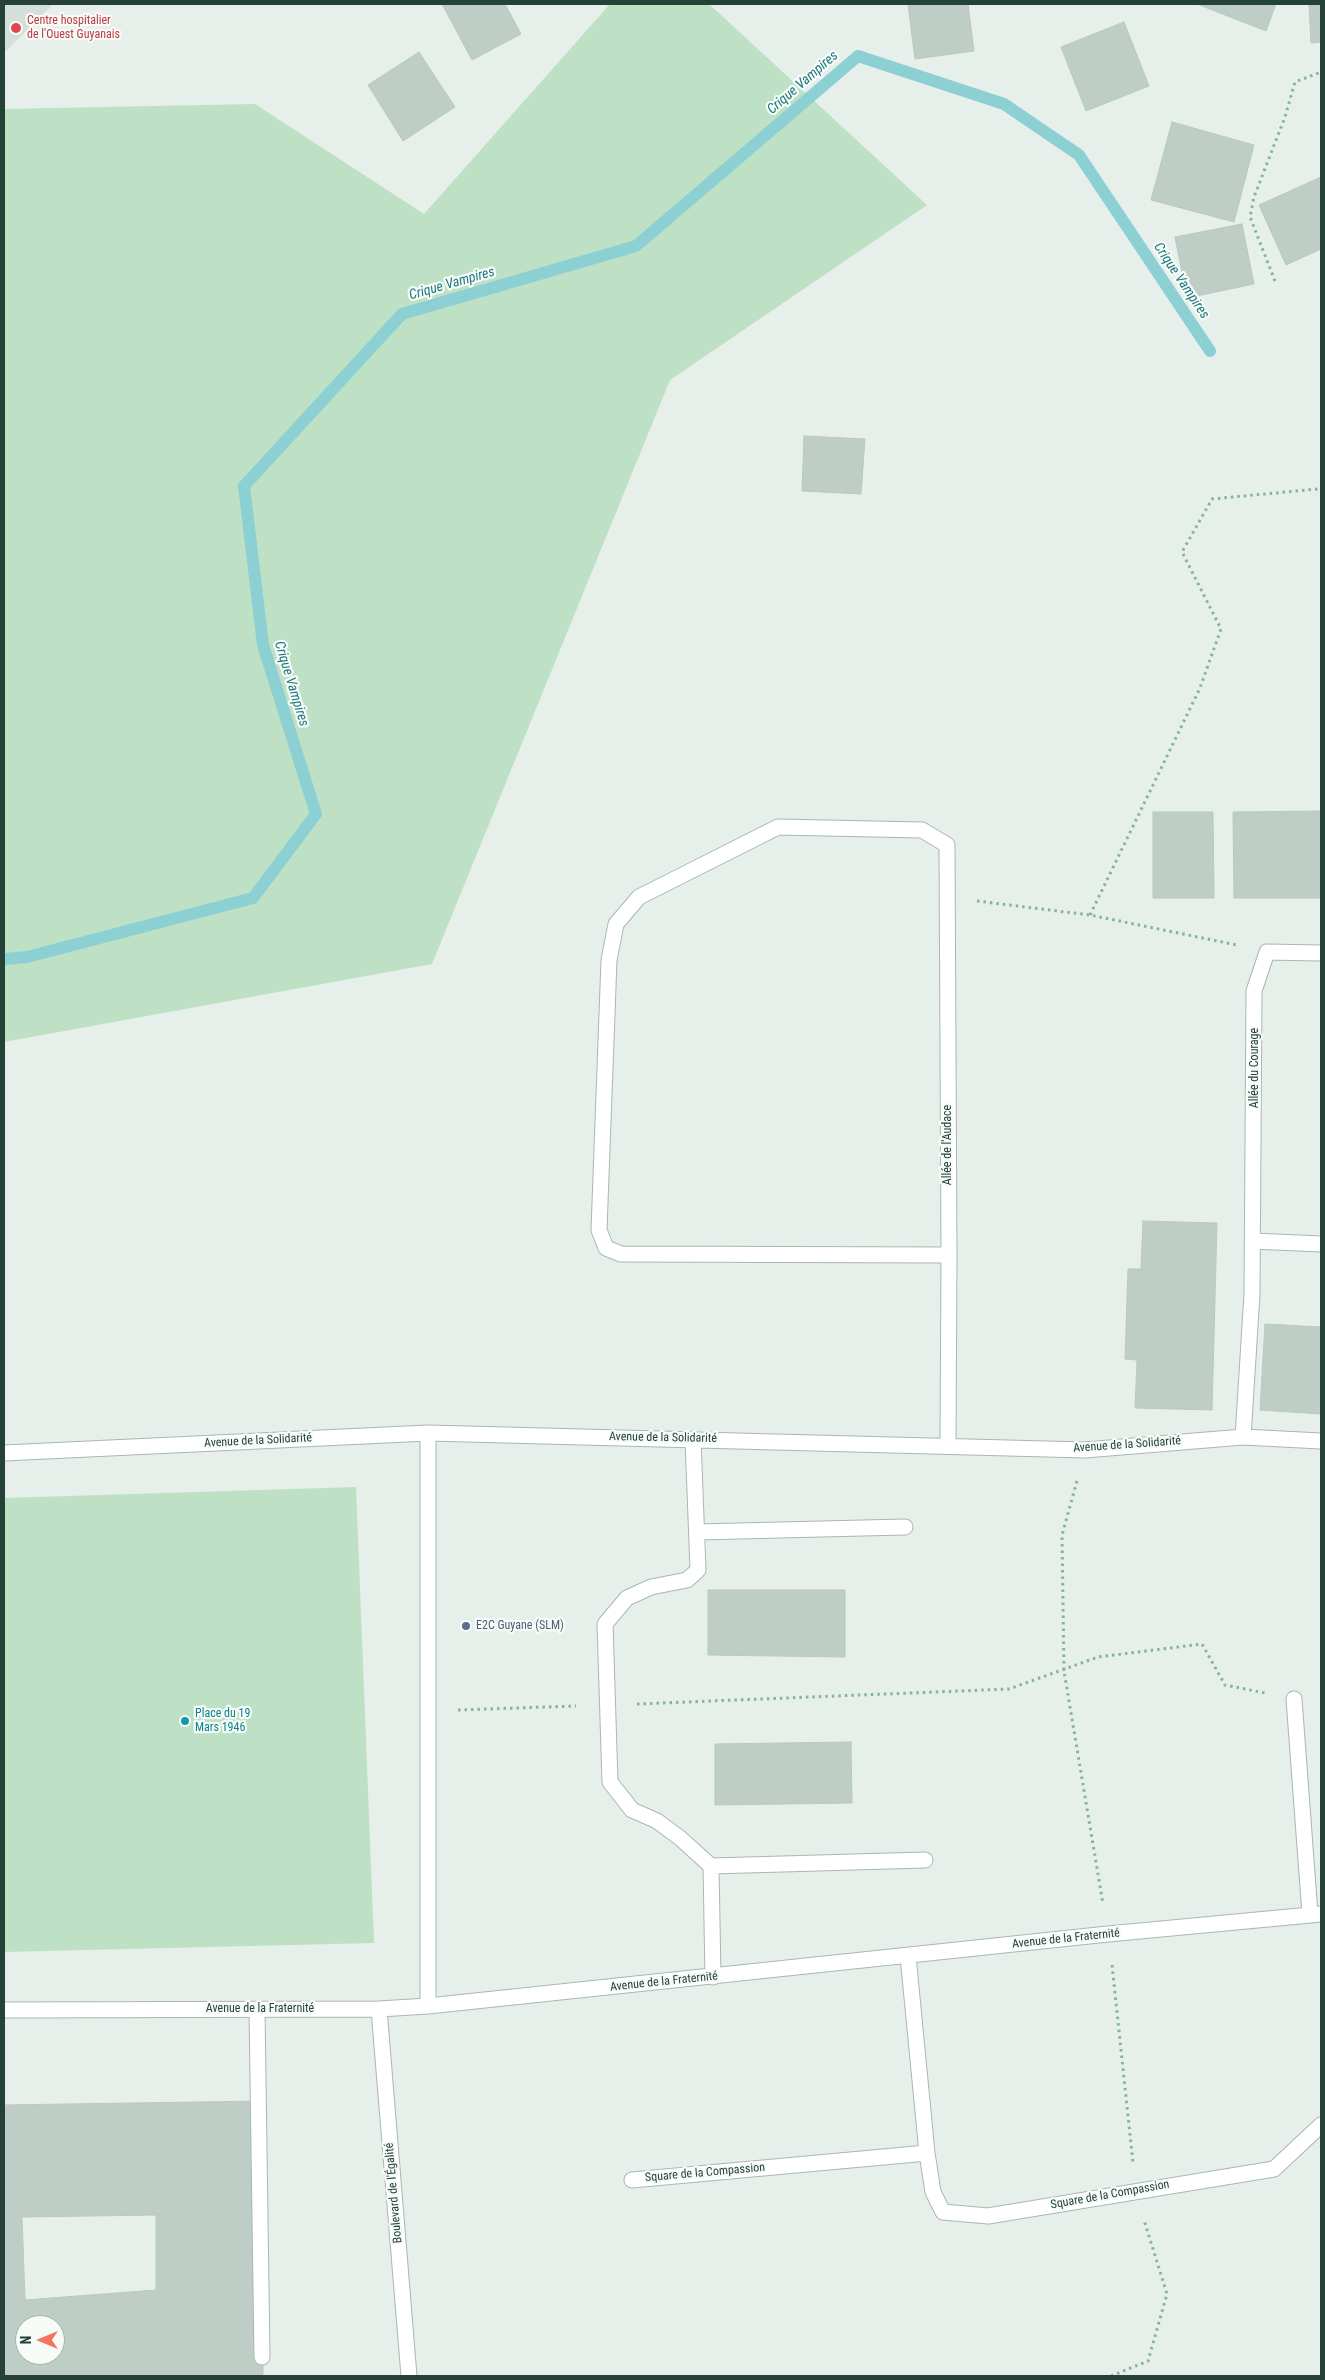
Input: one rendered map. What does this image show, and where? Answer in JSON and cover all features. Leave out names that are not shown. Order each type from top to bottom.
[{"type":"street","name":"Allée de l'Audace","points":[[948,1445],[949,1255],[948,845],[922,830],[778,828],[639,897],[616,924],[609,960],[599,1230],[606,1248],[621,1254],[949,1255]]},
{"type":"street","points":[[1266,952],[1321,953]]},
{"type":"street","name":"Allée du Courage","points":[[1243,1437],[1252,1294],[1254,991],[1266,952]]},
{"type":"street","points":[[1253,1241],[1321,1244]]},
{"type":"street","points":[[428,1432],[428,2006]]},
{"type":"street","name":"Avenue de la Solidarité","points":[[4,1453],[428,1432],[1085,1450],[1243,1437],[1321,1441]]},
{"type":"street","points":[[693,1439],[698,1570],[687,1580],[650,1587],[627,1598],[605,1624],[610,1782],[632,1810],[657,1821],[680,1838],[711,1866],[925,1860]]},
{"type":"street","points":[[697,1532],[905,1528]]},
{"type":"street","points":[[1294,1699],[1316,1914]]},
{"type":"street","points":[[711,1866],[713,1977]]},
{"type":"street","name":"Avenue de la Fraternité","points":[[4,2010],[379,2009],[428,2006],[1316,1914]]},
{"type":"street","name":"Square de la Compassion","points":[[908,1956],[927,2152],[933,2192],[942,2212],[988,2216],[1274,2169],[1321,2125]]},
{"type":"street","points":[[257,2009],[262,2357]]},
{"type":"street","name":"Boulevard de l'Égalité","points":[[379,2009],[409,2376]]},
{"type":"street","name":"Square de la Compassion","points":[[632,2180],[927,2152]]},
{"type":"path","points":[[1275,281],[1250,217],[1254,197],[1285,118],[1295,82],[1321,72]]},
{"type":"path","points":[[1090,914],[1200,688],[1221,629],[1182,552],[1212,499],[1317,489],[1321,487]]},
{"type":"path","points":[[948,898],[1090,914],[1266,952]]},
{"type":"path","points":[[428,1712],[1010,1689],[1098,1657],[1202,1644],[1225,1685],[1294,1699]]},
{"type":"shaded area","name":"Centre hospitalier de l'Ouest Guyanais","points":[[4,4],[53,4],[4,53]]},
{"type":"green space","points":[[610,4],[709,4],[927,205],[670,380],[432,964],[4,1042],[4,109],[255,104],[424,214]]},
{"type":"green space","name":"Place du 19 Mars 1946","points":[[356,1487],[374,1943],[4,1952],[4,1498]]},
{"type":"building","points":[[442,4],[505,4],[521,34],[472,60]]},
{"type":"building","points":[[908,4],[968,4],[974,51],[915,59]]},
{"type":"building","points":[[1197,4],[1276,4],[1266,31]]},
{"type":"building","points":[[1309,4],[1321,4],[1321,42],[1311,43]]},
{"type":"building","points":[[1124,22],[1149,86],[1086,111],[1061,47]]},
{"type":"building","points":[[419,52],[455,107],[403,141],[368,85]]},
{"type":"building","points":[[1172,122],[1254,145],[1234,222],[1151,200]]},
{"type":"building","points":[[1321,177],[1321,249],[1286,265],[1259,205]]},
{"type":"building","points":[[1242,224],[1254,284],[1187,298],[1175,237]]},
{"type":"building","points":[[804,436],[865,439],[861,494],[802,491]]},
{"type":"building","points":[[1321,811],[1321,898],[1234,898],[1233,812]]},
{"type":"building","points":[[1153,812],[1213,812],[1214,898],[1153,898]]},
{"type":"building","points":[[1143,1221],[1217,1223],[1212,1410],[1135,1408],[1137,1360],[1125,1359],[1128,1269],[1141,1269]]},
{"type":"building","points":[[1265,1324],[1321,1327],[1321,1414],[1260,1410]]},
{"type":"building","points":[[708,1590],[845,1590],[845,1657],[708,1655]]},
{"type":"building","points":[[851,1742],[852,1803],[715,1805],[715,1744]]},
{"type":"building","points":[[263,2101],[263,2376],[4,2376],[4,2105]],"holes":[[[156,2215],[156,2290],[25,2300],[22,2217]]]},
{"type":"waterway","name":"Crique Vampires","points":[[4,959],[27,957],[253,898],[316,814],[263,645],[244,486],[402,314],[636,246],[858,56],[1004,104],[1079,155],[1210,351]]},
{"type":"place","name":"Centre hospitalier de l'Ouest Guyanais","points":[[16,28]]},
{"type":"place","name":"E2C Guyane (SLM)","points":[[466,1626]]},
{"type":"place","name":"Place du 19 Mars 1946","points":[[185,1721]]}]
